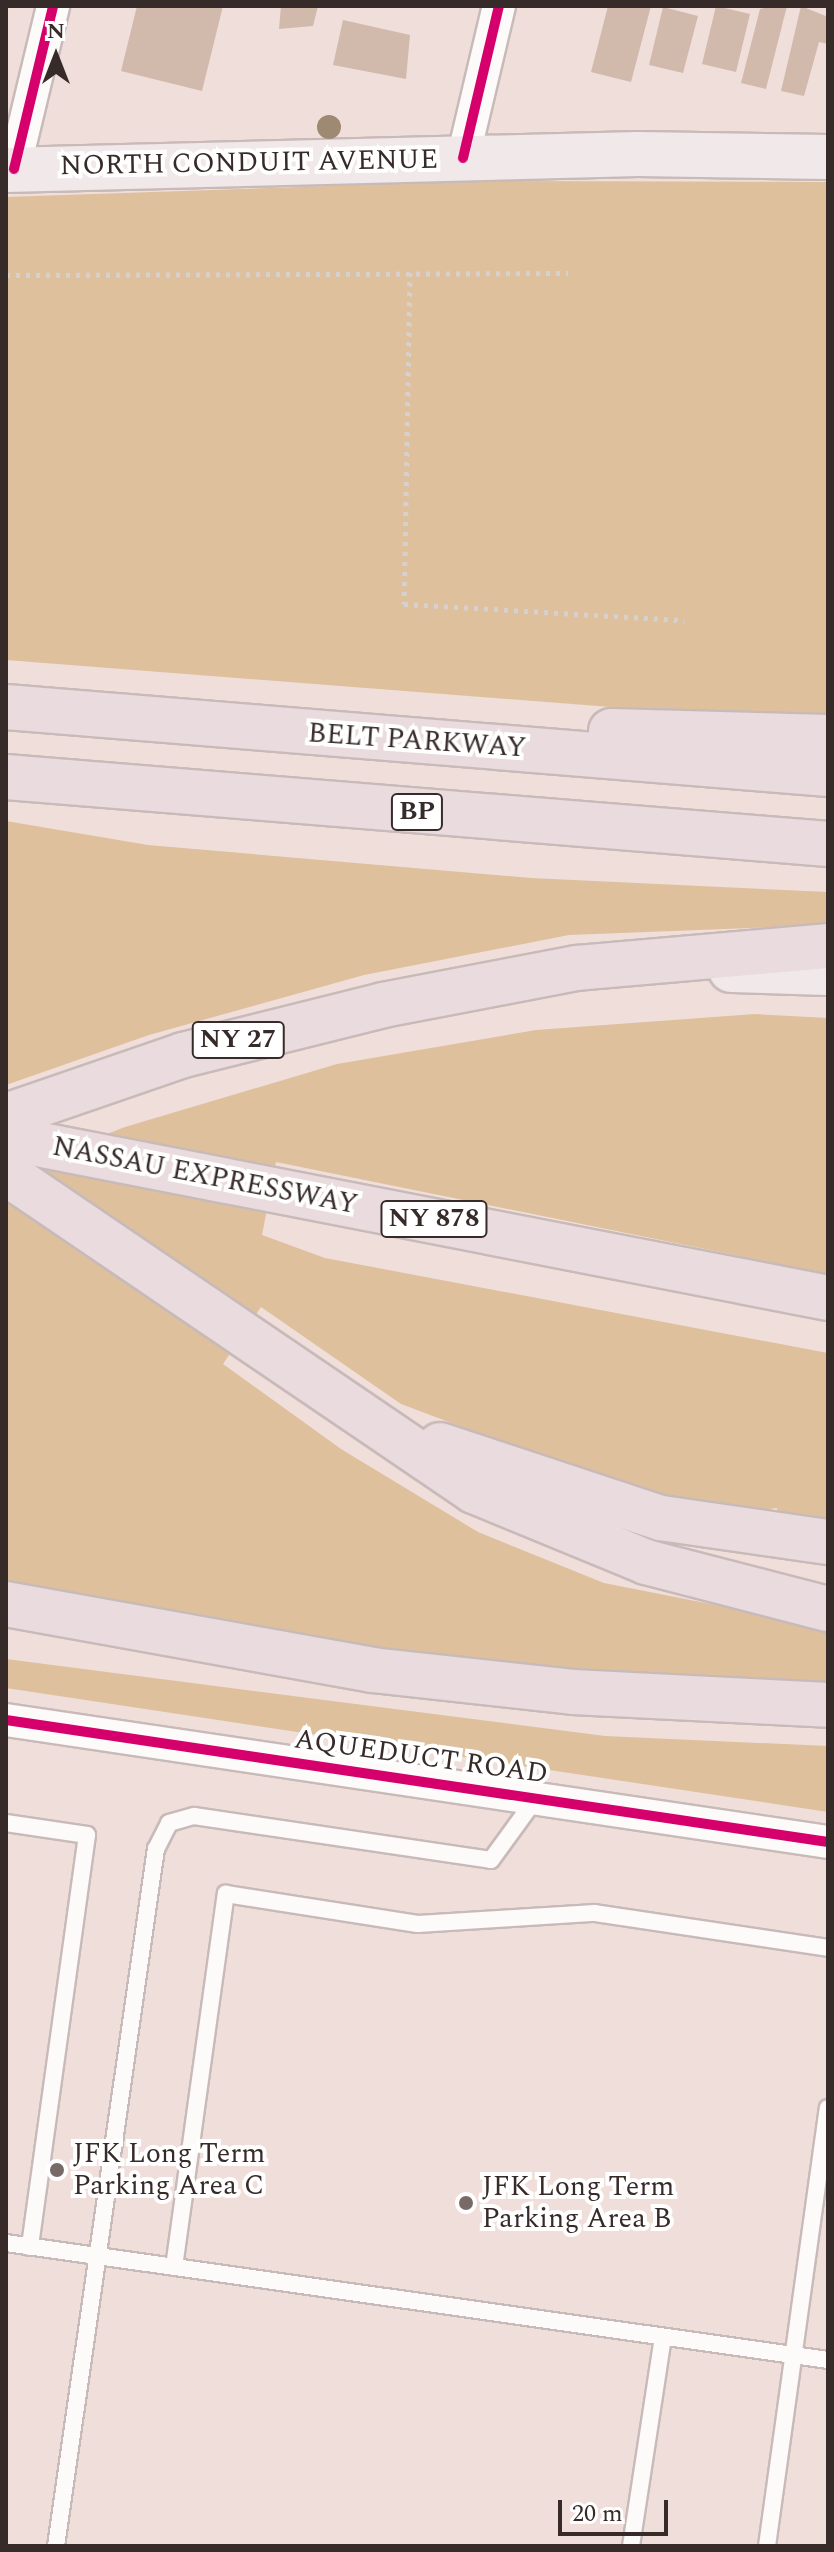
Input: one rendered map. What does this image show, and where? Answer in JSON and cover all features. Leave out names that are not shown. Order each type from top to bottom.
[{"type":"highway","name":"BELT PARKWAY","points":[[6,707],[828,774]]},
{"type":"highway","points":[[314,734],[738,730],[828,737]]},
{"type":"highway","name":"BP","points":[[6,777],[828,844]]},
{"type":"highway","points":[[477,988],[655,959],[828,946]]},
{"type":"highway","name":"NY 27","points":[[6,1116],[290,1025],[477,988]]},
{"type":"highway","name":"NASSAU EXPRESSWAY","points":[[6,1138],[828,1298]]},
{"type":"highway","points":[[6,1173],[228,1325],[317,1381],[474,1491],[555,1529],[696,1578],[828,1609]]},
{"type":"highway","points":[[317,1381],[441,1445],[606,1504],[705,1527],[828,1542]]},
{"type":"highway","points":[[6,1604],[177,1640],[398,1674],[573,1692],[828,1705]]},
{"type":"main road","name":"NORTH CONDUIT AVENUE","points":[[10,169],[463,158],[828,157]]},
{"type":"main road","name":"NY 27","points":[[477,988],[662,972],[828,973]]},
{"type":"street","points":[[10,169],[53,6]]},
{"type":"street","points":[[463,158],[499,6]]},
{"type":"street","name":"AQUEDUCT ROAD","points":[[6,1720],[828,1842]]},
{"type":"lane","points":[[56,2546],[156,1849],[169,1823],[194,1816],[491,1860],[536,1798]]},
{"type":"lane","points":[[6,1823],[87,1835],[30,2247]]},
{"type":"lane","points":[[174,2267],[226,1894],[418,1924],[595,1913],[828,1948]]},
{"type":"lane","points":[[767,2546],[828,2108]]},
{"type":"lane","points":[[6,2243],[828,2360]]},
{"type":"lane","points":[[631,2546],[663,2337]]},
{"type":"path","points":[[410,272],[404,604],[685,620]]},
{"type":"path","points":[[6,275],[568,273]]},
{"type":"shaded area","points":[[476,181],[828,182],[828,724],[6,660],[6,197]]},
{"type":"shaded area","points":[[6,821],[148,845],[531,878],[828,892],[828,925],[569,935],[364,975],[149,1035],[6,1085]]},
{"type":"shaded area","points":[[755,1014],[828,1018],[828,1274],[276,1162],[262,1235],[325,1258],[828,1353],[828,1523],[777,1519],[777,1508],[729,1514],[629,1490],[401,1404],[261,1307],[223,1364],[341,1449],[478,1532],[604,1583],[828,1627],[828,1680],[795,1689],[403,1653],[159,1615],[6,1581],[6,1173],[125,1127],[337,1064],[536,1030]]},
{"type":"shaded area","points":[[6,1659],[605,1736],[828,1746],[828,1812],[6,1688]]},
{"type":"building","points":[[137,6],[223,6],[202,91],[121,71]]},
{"type":"building","points":[[281,6],[318,6],[313,26],[279,29]]},
{"type":"building","points":[[608,6],[651,6],[631,82],[591,72]]},
{"type":"building","points":[[716,6],[750,14],[736,72],[702,64]]},
{"type":"building","points":[[787,6],[766,89],[741,83],[760,9]]},
{"type":"building","points":[[801,6],[828,17],[828,44],[819,42],[804,96],[781,91]]},
{"type":"building","points":[[663,7],[698,16],[683,73],[649,65]]},
{"type":"building","points":[[343,20],[410,35],[406,79],[333,65]]},
{"type":"cycle path","points":[[14,169],[53,6]]},
{"type":"cycle path","points":[[463,158],[499,6]]},
{"type":"cycle path","points":[[6,1720],[828,1842]]},
{"type":"place","name":"JFK Long Term Parking Area C","points":[[57,2170]]},
{"type":"place","name":"JFK Long Term Parking Area B","points":[[466,2203]]}]
